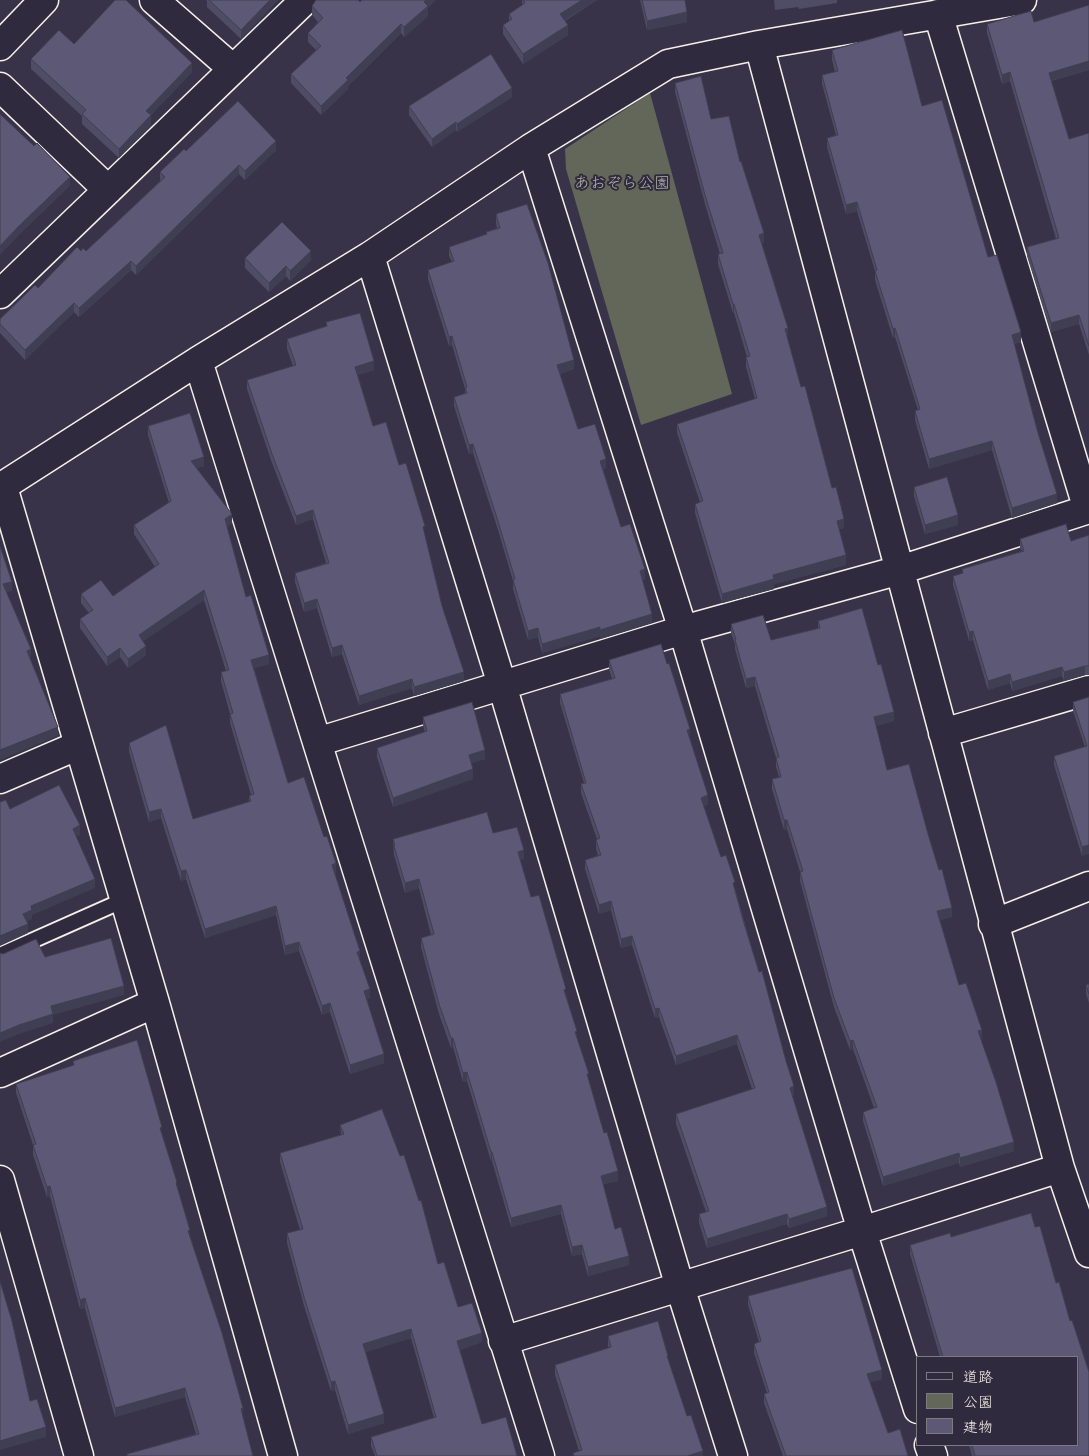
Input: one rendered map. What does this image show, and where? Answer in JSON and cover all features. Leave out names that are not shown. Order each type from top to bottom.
[{"type":"street","points":[[0,46],[44,0]]},
{"type":"street","points":[[154,0],[233,69]]},
{"type":"street","points":[[0,294],[305,0]]},
{"type":"street","points":[[283,1456],[79,745],[1,487],[198,361],[370,256],[531,148],[668,64],[759,45],[1022,0]]},
{"type":"street","points":[[317,742],[683,630],[900,570],[1088,510],[938,14]]},
{"type":"street","points":[[759,45],[993,924],[1060,1168],[1089,1253]]},
{"type":"street","points":[[0,87],[108,190]]},
{"type":"street","points":[[531,148],[683,630],[862,1231],[916,1403]]},
{"type":"street","points":[[370,256],[502,685],[680,1287],[733,1456]]},
{"type":"street","points":[[198,361],[540,1456]]},
{"type":"street","points":[[943,733],[1089,690]]},
{"type":"street","points":[[0,779],[79,745]]},
{"type":"street","points":[[993,924],[1089,886]]},
{"type":"street","points":[[0,1073],[154,1003]]},
{"type":"street","points":[[504,1341],[1060,1168]]},
{"type":"street","points":[[0,1180],[79,1456]]},
{"type":"lane","points":[[0,954],[124,900]]},
{"type":"green space","name":"あおぞら公園","points":[[650,93],[732,394],[641,425],[566,169],[565,149]]},
{"type":"building","points":[[115,0],[126,0],[192,63],[146,111],[151,115],[119,149],[82,114],[86,110],[31,59],[59,30],[74,44]]},
{"type":"building","points":[[209,0],[270,0],[241,30]]},
{"type":"building","points":[[316,0],[358,0],[360,2],[362,0],[426,0],[424,2],[428,6],[404,27],[401,24],[346,78],[348,80],[321,106],[291,74],[321,46],[308,33],[323,18],[312,6]]},
{"type":"building","points":[[523,0],[582,0],[560,14],[568,25],[523,54],[503,25],[512,19],[509,14],[525,3]]},
{"type":"building","points":[[642,0],[685,0],[687,12],[647,21]]},
{"type":"building","points":[[1089,5],[1089,61],[1049,73],[1069,139],[1089,133],[1089,346],[1079,315],[1051,323],[1027,247],[1059,238],[1010,72],[1002,75],[987,24],[1031,11],[1034,22]]},
{"type":"building","points":[[902,30],[922,106],[942,100],[988,257],[997,255],[1021,332],[1012,335],[1038,433],[1057,494],[1012,508],[992,441],[929,459],[915,411],[920,409],[875,271],[877,270],[857,202],[846,205],[827,138],[838,135],[822,75],[838,71],[832,50]]},
{"type":"building","points":[[491,54],[512,88],[432,139],[409,106]]},
{"type":"building","points":[[701,76],[711,119],[729,116],[740,162],[764,233],[759,235],[788,328],[785,329],[801,387],[805,386],[832,488],[836,487],[844,519],[837,521],[846,555],[773,575],[774,579],[722,594],[695,504],[703,501],[677,424],[757,398],[746,357],[750,356],[718,254],[723,253],[705,195],[675,83]]},
{"type":"building","points":[[238,101],[276,141],[245,171],[239,165],[136,266],[131,261],[79,308],[74,303],[25,350],[0,324],[0,319],[35,285],[38,288],[77,247],[81,251],[83,248],[86,251],[165,177],[160,172],[184,149],[186,151]]},
{"type":"building","points":[[0,114],[34,146],[37,143],[70,177],[0,246]]},
{"type":"building","points":[[527,204],[548,263],[574,360],[557,365],[578,429],[595,424],[606,459],[600,461],[621,527],[630,524],[645,569],[640,571],[652,614],[600,630],[600,627],[542,644],[538,628],[528,631],[498,521],[473,444],[469,445],[454,397],[467,393],[465,388],[467,387],[452,336],[449,337],[428,270],[454,261],[449,247],[500,228],[496,214]]},
{"type":"building","points":[[282,222],[311,251],[290,271],[286,266],[269,283],[245,258]]},
{"type":"building","points":[[360,313],[374,361],[355,367],[373,426],[386,422],[399,465],[406,463],[425,526],[423,527],[442,606],[464,672],[414,687],[412,679],[359,696],[342,645],[332,648],[317,599],[304,603],[295,573],[329,563],[313,510],[296,516],[272,454],[247,380],[296,365],[287,339],[327,326],[326,322]]},
{"type":"building","points":[[190,413],[204,457],[191,461],[232,514],[225,519],[246,597],[251,595],[269,655],[251,660],[288,783],[304,777],[324,837],[327,836],[336,863],[332,865],[360,951],[357,952],[370,989],[364,991],[384,1054],[350,1065],[330,1003],[322,1006],[299,942],[285,946],[276,906],[205,929],[186,870],[181,871],[161,809],[149,812],[129,743],[166,725],[193,819],[251,801],[249,796],[254,794],[230,714],[233,713],[221,672],[229,670],[204,590],[139,635],[146,646],[128,659],[120,648],[107,657],[80,619],[93,610],[81,594],[101,580],[113,596],[159,564],[134,525],[171,501],[148,426]]},
{"type":"building","points":[[947,477],[958,515],[925,525],[914,487]]},
{"type":"building","points":[[1066,524],[1071,541],[1089,535],[1089,666],[1064,672],[1062,667],[1012,682],[1010,674],[988,681],[973,631],[969,632],[953,576],[963,573],[962,569],[1024,551],[1020,539]]},
{"type":"building","points":[[0,546],[12,582],[3,584],[31,649],[27,651],[58,727],[0,750]]},
{"type":"building","points":[[862,608],[878,665],[881,664],[894,712],[874,717],[887,770],[909,764],[928,834],[939,870],[942,869],[952,908],[937,911],[959,985],[966,983],[982,1030],[978,1031],[1014,1142],[960,1158],[959,1153],[883,1177],[863,1112],[877,1107],[853,1040],[850,1041],[834,998],[800,872],[803,871],[787,820],[784,820],[772,779],[781,777],[776,758],[779,757],[755,677],[746,679],[731,624],[763,615],[771,640],[820,628],[818,621]]},
{"type":"building","points":[[661,644],[690,729],[687,730],[708,795],[701,798],[721,857],[726,855],[735,882],[733,883],[743,920],[759,972],[762,971],[794,1086],[790,1088],[827,1207],[789,1219],[787,1214],[707,1239],[699,1214],[709,1211],[676,1114],[755,1088],[737,1035],[676,1056],[659,1008],[655,1009],[632,936],[621,939],[611,901],[599,905],[585,860],[601,855],[596,840],[600,838],[581,784],[586,783],[560,694],[615,678],[609,660]]},
{"type":"building","points":[[1089,697],[1089,845],[1082,847],[1054,756],[1087,746],[1073,702]]},
{"type":"building","points":[[472,702],[485,750],[469,755],[473,769],[393,798],[377,748],[427,731],[423,717]]},
{"type":"building","points":[[59,785],[80,825],[73,829],[95,879],[31,906],[32,910],[23,914],[28,924],[0,936],[0,802],[6,800],[10,809]]},
{"type":"building","points":[[487,812],[493,833],[517,827],[524,850],[518,852],[531,897],[539,895],[566,989],[564,990],[577,1031],[575,1032],[589,1074],[587,1074],[604,1133],[607,1132],[618,1171],[601,1176],[615,1229],[621,1227],[629,1256],[588,1267],[582,1245],[572,1247],[561,1205],[511,1218],[467,1072],[463,1073],[453,1038],[451,1038],[439,1004],[421,938],[434,934],[419,879],[405,883],[393,839]]},
{"type":"building","points":[[111,938],[124,986],[51,1006],[53,1014],[0,1033],[0,953],[3,954],[36,939],[45,957]]},
{"type":"building","points":[[137,1040],[190,1230],[188,1231],[222,1333],[243,1408],[241,1409],[253,1456],[127,1456],[127,1454],[199,1434],[185,1388],[115,1408],[85,1298],[80,1300],[50,1186],[47,1187],[33,1145],[36,1144],[16,1084],[74,1065],[73,1061]]},
{"type":"building","points":[[382,1109],[400,1156],[404,1155],[419,1201],[421,1200],[438,1264],[444,1262],[458,1307],[472,1303],[482,1333],[457,1341],[482,1424],[506,1417],[517,1456],[377,1456],[371,1437],[436,1417],[411,1329],[363,1344],[384,1414],[348,1425],[335,1381],[331,1382],[304,1297],[287,1233],[303,1229],[280,1153],[344,1134],[340,1125]]},
{"type":"building","points":[[1031,1213],[1035,1227],[1040,1226],[1056,1283],[1059,1282],[1070,1321],[1072,1320],[1089,1372],[1089,1456],[975,1456],[972,1446],[1079,1446],[1079,1356],[943,1356],[910,1245],[950,1233],[951,1237]]},
{"type":"building","points":[[852,1268],[882,1370],[867,1374],[888,1433],[900,1429],[908,1456],[786,1456],[764,1394],[769,1392],[754,1344],[761,1341],[748,1296]]},
{"type":"building","points":[[0,1281],[12,1321],[30,1401],[37,1399],[46,1427],[0,1441]]},
{"type":"building","points":[[658,1321],[667,1356],[687,1416],[691,1415],[703,1451],[687,1456],[574,1456],[573,1453],[582,1450],[555,1365],[611,1347],[608,1336]]}]
